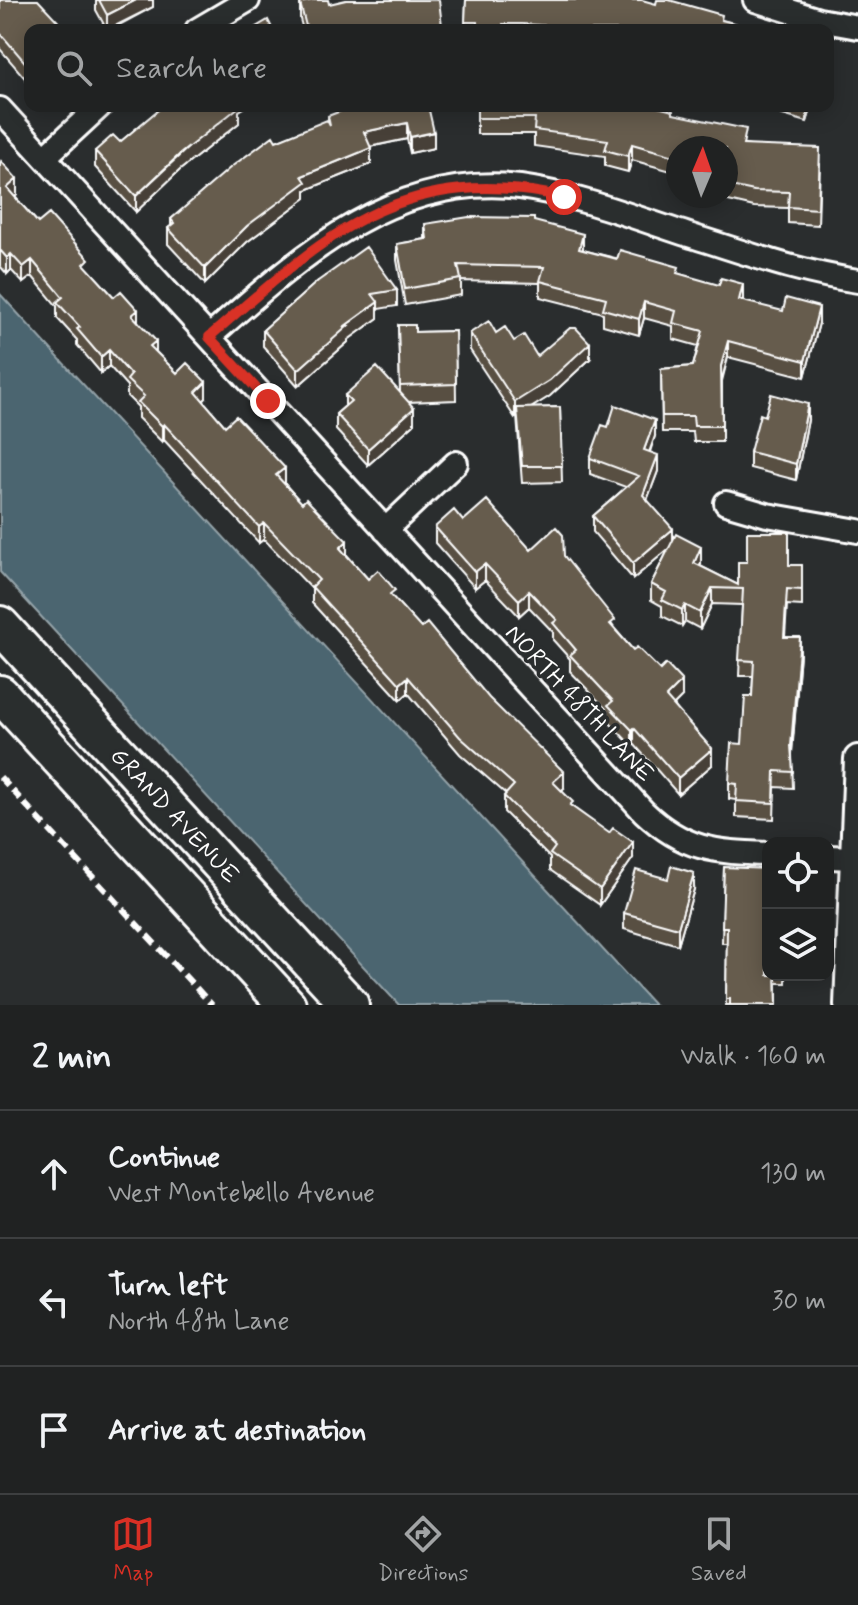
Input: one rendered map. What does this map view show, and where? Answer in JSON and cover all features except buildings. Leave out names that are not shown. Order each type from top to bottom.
[{"type":"highway","name":"GRAND AVENUE","points":[[0,625],[350,1005]]},
{"type":"highway","name":"GRAND AVENUE","points":[[0,694],[287,1005]]},
{"type":"street","points":[[207,24],[248,0]]},
{"type":"street","points":[[755,0],[819,20],[858,27]]},
{"type":"street","name":"NORTH 48TH LANE","points":[[0,109],[665,831],[697,847],[762,853]]},
{"type":"street","points":[[45,157],[94,112]]},
{"type":"street","points":[[209,337],[292,265],[347,226],[413,198],[459,187],[521,188],[586,202],[804,272],[858,281]]},
{"type":"street","points":[[385,530],[456,463]]},
{"type":"street","points":[[726,503],[767,515],[858,531]]},
{"type":"street","points":[[848,1005],[841,857],[858,759]]},
{"type":"water","points":[[0,294],[654,1005],[399,1005],[0,572]]},
{"type":"railway","points":[[0,777],[212,1005]]},
{"type":"route","points":[[268,401],[209,337],[322,242],[368,215],[436,190],[491,186],[521,188],[564,197]]}]
